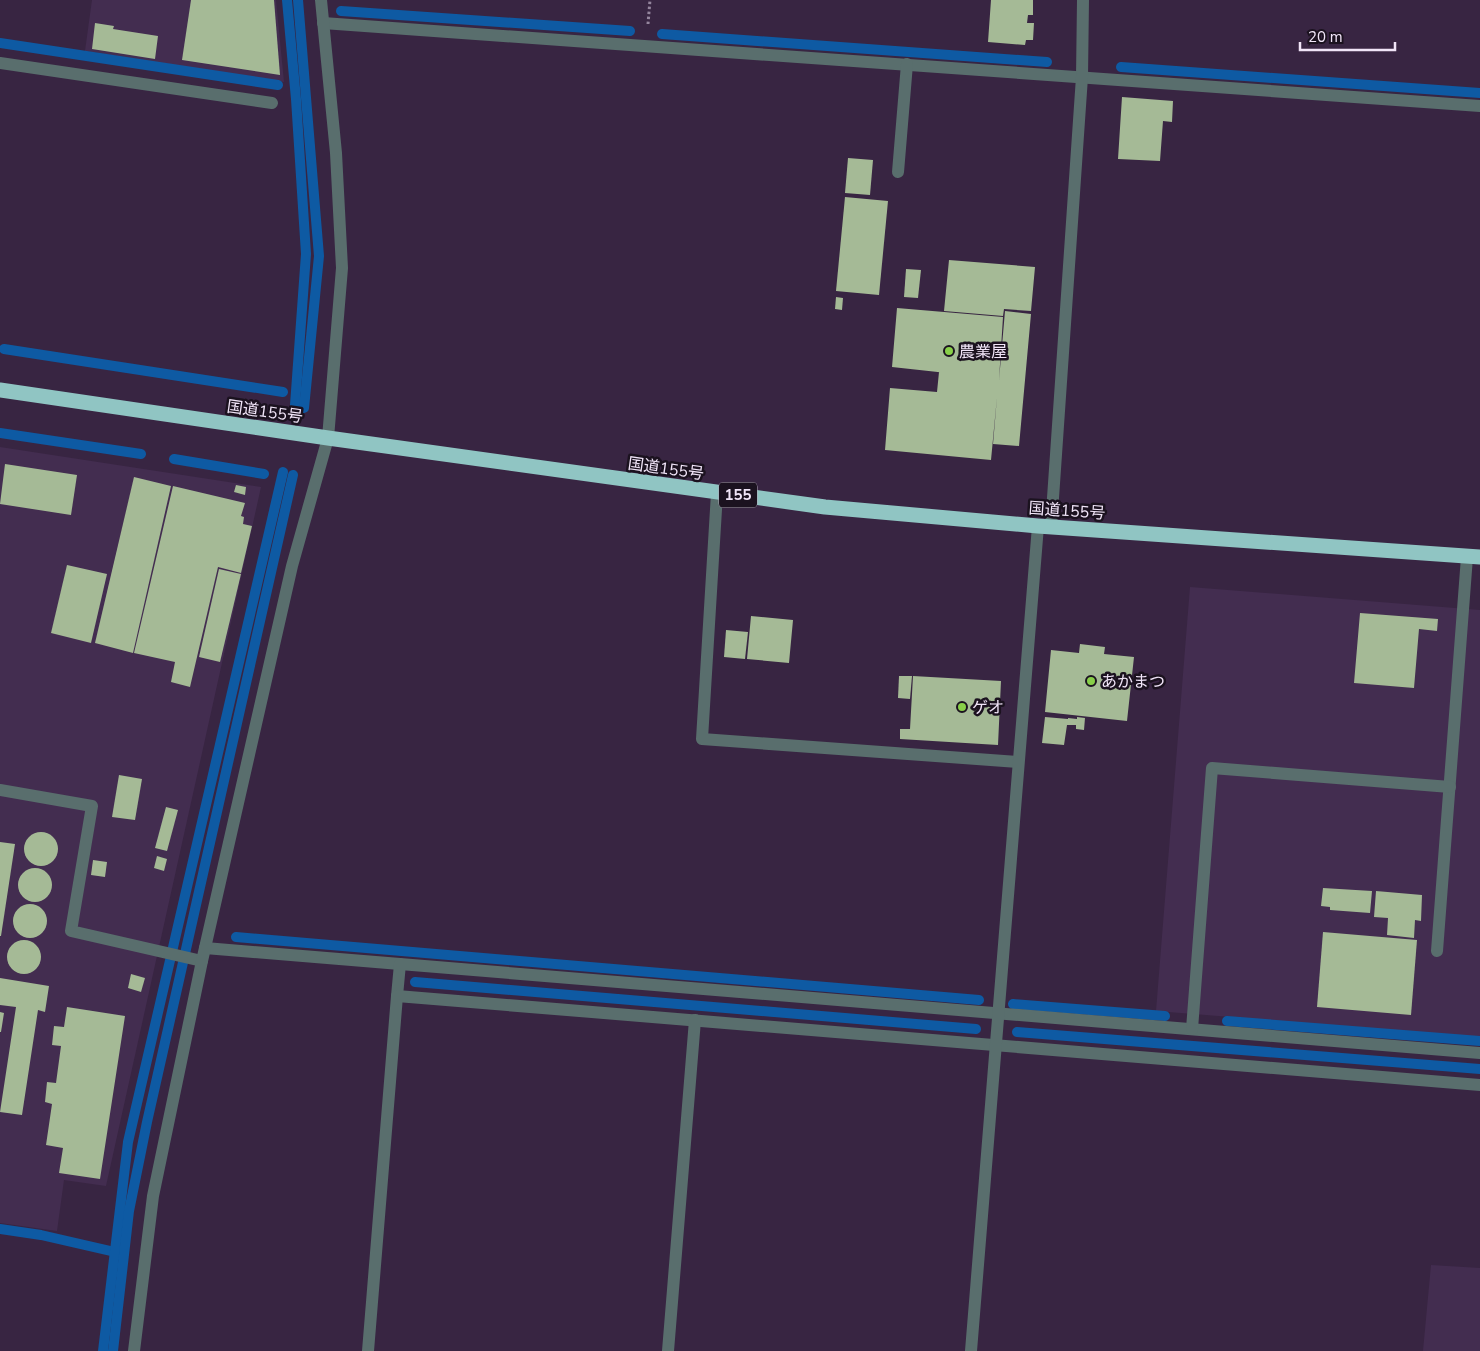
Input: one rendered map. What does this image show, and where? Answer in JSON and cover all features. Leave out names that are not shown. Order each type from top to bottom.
[{"type":"highway","name":"国道155号","points":[[0,390],[825,507],[1044,526],[1473,557]]},
{"type":"street","points":[[134,1351],[153,1196],[198,960],[205,948],[292,566],[328,438],[342,268],[336,153],[321,0]]},
{"type":"street","points":[[971,1351],[1018,762],[1044,526],[1082,76],[1083,0]]},
{"type":"street","points":[[323,23],[1480,106]]},
{"type":"street","points":[[0,63],[272,103]]},
{"type":"street","points":[[898,172],[907,64]]},
{"type":"street","points":[[717,492],[702,739],[1018,762]]},
{"type":"street","points":[[1437,951],[1450,787],[1473,557]]},
{"type":"street","points":[[1192,1029],[1212,768],[1450,787]]},
{"type":"street","points":[[0,790],[92,806],[71,931],[198,960]]},
{"type":"street","points":[[205,948],[1480,1053]]},
{"type":"street","points":[[368,1351],[400,964]]},
{"type":"street","points":[[397,996],[1480,1085]]},
{"type":"street","points":[[668,1351],[694,1020]]},
{"type":"shaded area","points":[[92,0],[276,0],[284,82],[85,51]]},
{"type":"shaded area","points":[[0,447],[261,487],[106,1186],[64,1180],[57,1231],[0,1223]]},
{"type":"shaded area","points":[[1190,587],[1480,610],[1480,1037],[1156,1011]]},
{"type":"shaded area","points":[[1431,1265],[1480,1268],[1480,1351],[1423,1351]]},
{"type":"building","points":[[191,0],[274,0],[280,75],[182,60]]},
{"type":"building","points":[[991,0],[1033,0],[1033,15],[1028,15],[1027,23],[1034,23],[1033,40],[1026,40],[1025,45],[988,42]]},
{"type":"building","points":[[95,23],[114,26],[113,29],[158,36],[155,59],[92,49]]},
{"type":"building","points":[[1122,97],[1173,101],[1172,122],[1163,121],[1160,161],[1118,159]]},
{"type":"building","points":[[848,158],[873,160],[870,195],[845,193]]},
{"type":"building","points":[[845,197],[888,201],[879,295],[836,291]]},
{"type":"building","points":[[949,260],[1035,267],[1031,311],[1004,309],[1003,316],[944,311]]},
{"type":"building","points":[[906,269],[921,270],[918,298],[904,297]]},
{"type":"building","points":[[836,297],[843,298],[842,310],[835,309]]},
{"type":"building","points":[[897,308],[1003,317],[999,380],[1005,311],[1031,314],[1019,446],[993,444],[997,397],[991,460],[885,450],[890,388],[937,392],[939,372],[892,367]]},
{"type":"building","points":[[5,464],[77,475],[71,515],[0,504]]},
{"type":"building","points":[[134,477],[171,486],[133,653],[95,643]]},
{"type":"building","points":[[236,485],[246,487],[245,495],[234,492]]},
{"type":"building","points":[[173,486],[245,503],[241,516],[244,517],[243,524],[252,526],[241,573],[218,567],[190,687],[171,682],[175,662],[134,653]]},
{"type":"building","points":[[67,565],[107,574],[91,643],[51,633]]},
{"type":"building","points":[[219,569],[241,574],[220,662],[199,657]]},
{"type":"building","points":[[1360,613],[1438,619],[1437,631],[1419,629],[1414,688],[1354,683]]},
{"type":"building","points":[[751,616],[793,620],[789,663],[747,659]]},
{"type":"building","points":[[726,630],[748,632],[745,659],[724,657]]},
{"type":"building","points":[[1080,644],[1105,647],[1104,654],[1134,657],[1127,721],[1045,712],[1051,650],[1079,653]]},
{"type":"building","points":[[899,676],[912,676],[910,699],[898,698]]},
{"type":"building","points":[[913,676],[1001,681],[998,745],[900,739],[900,729],[910,729]]},
{"type":"building","points":[[1045,717],[1085,718],[1084,730],[1076,729],[1076,725],[1067,725],[1064,745],[1042,743]]},
{"type":"building","points":[[119,775],[142,779],[135,820],[112,817]]},
{"type":"building","points":[[166,807],[178,810],[167,851],[155,848]]},
{"type":"building","points":[[41,832],[48,833],[53,837],[57,842],[57,856],[53,861],[48,865],[41,866],[34,865],[29,861],[25,856],[24,849],[25,842],[29,837],[34,833]]},
{"type":"building","points":[[0,842],[15,844],[1,936],[0,936]]},
{"type":"building","points":[[157,856],[167,859],[164,871],[154,868]]},
{"type":"building","points":[[93,860],[107,862],[105,877],[91,875]]},
{"type":"building","points":[[35,868],[42,869],[47,873],[51,878],[51,892],[47,897],[42,901],[35,902],[28,901],[23,897],[19,892],[18,885],[19,878],[23,873],[28,869]]},
{"type":"building","points":[[1323,888],[1372,891],[1370,913],[1330,910],[1330,907],[1321,906]]},
{"type":"building","points":[[1376,891],[1422,895],[1421,921],[1415,920],[1414,938],[1387,935],[1388,918],[1374,917]]},
{"type":"building","points":[[30,904],[42,909],[47,921],[42,933],[30,938],[18,933],[13,921],[18,909]]},
{"type":"building","points":[[1323,932],[1417,940],[1411,1015],[1317,1007]]},
{"type":"building","points":[[24,940],[36,945],[41,957],[36,969],[24,974],[12,969],[7,957],[12,945]]},
{"type":"building","points":[[131,974],[145,978],[141,992],[128,988]]},
{"type":"building","points":[[0,978],[49,986],[45,1012],[38,1010],[22,1115],[0,1112],[16,1007],[0,1005]]},
{"type":"building","points":[[67,1007],[125,1016],[100,1179],[59,1173],[63,1148],[46,1145],[52,1104],[45,1102],[47,1082],[56,1083],[61,1046],[52,1045],[54,1026],[64,1027]]},
{"type":"building","points":[[0,1012],[4,1013],[1,1032],[0,1032]]},
{"type":"waterway","points":[[287,0],[296,99],[306,254],[295,405]]},
{"type":"waterway","points":[[298,0],[319,256],[304,408]]},
{"type":"waterway","points":[[341,11],[630,31]]},
{"type":"waterway","points":[[662,34],[1047,62]]},
{"type":"waterway","points":[[0,43],[278,85]]},
{"type":"waterway","points":[[1121,67],[1480,93]]},
{"type":"waterway","points":[[4,349],[283,392]]},
{"type":"waterway","points":[[0,433],[141,454]]},
{"type":"waterway","points":[[174,459],[264,474]]},
{"type":"waterway","points":[[103,1351],[128,1142],[283,472]]},
{"type":"waterway","points":[[113,1351],[129,1211],[147,1122],[293,475]]},
{"type":"waterway","points":[[236,937],[979,1000]]},
{"type":"waterway","points":[[415,982],[976,1029]]},
{"type":"waterway","points":[[1013,1004],[1165,1016]]},
{"type":"waterway","points":[[1227,1021],[1480,1041]]},
{"type":"waterway","points":[[1017,1032],[1480,1069]]},
{"type":"waterway","points":[[0,1229],[41,1235],[115,1252]]},
{"type":"place","name":"農業屋","points":[[949,351]]},
{"type":"place","name":"あかまつ","points":[[1091,681]]},
{"type":"place","name":"ゲオ","points":[[962,707]]}]
